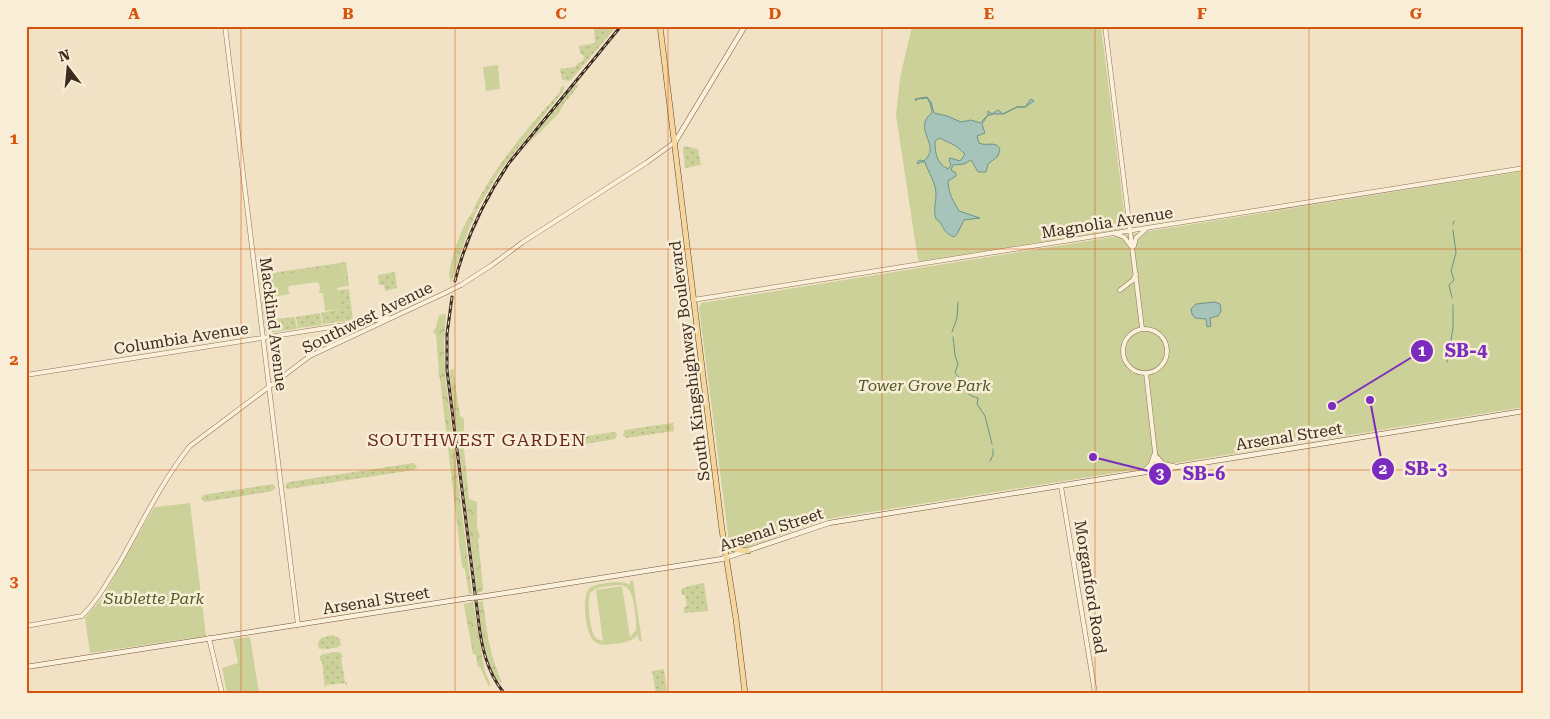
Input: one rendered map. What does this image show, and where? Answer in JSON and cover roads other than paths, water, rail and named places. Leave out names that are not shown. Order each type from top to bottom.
[{"type":"main road","name":"South Kingshighway Boulevard","points":[[660,26],[723,538],[745,693]]},
{"type":"main road","points":[[675,142],[746,26]]},
{"type":"main road","name":"Arsenal Street","points":[[26,667],[726,558],[828,523],[1524,411]]},
{"type":"main road","points":[[723,538],[733,549],[748,551]]},
{"type":"street","name":"Macklind Avenue","points":[[225,26],[298,625]]},
{"type":"street","points":[[1105,26],[1142,328]]},
{"type":"street","name":"Southwest Avenue","points":[[26,626],[82,616],[100,596],[180,458],[190,446],[310,356],[461,285],[523,242],[646,164],[675,142]]},
{"type":"street","name":"Magnolia Avenue","points":[[693,300],[1524,168]]},
{"type":"street","points":[[1133,250],[1136,238],[1146,228]]},
{"type":"street","points":[[1115,234],[1126,238],[1133,250]]},
{"type":"street","points":[[1120,290],[1133,280],[1136,274]]},
{"type":"street","name":"Columbia Avenue","points":[[26,375],[398,316]]},
{"type":"street","points":[[1142,328],[1158,332],[1165,340],[1168,349],[1167,358],[1162,365],[1156,370],[1146,373],[1132,369],[1123,354],[1124,344],[1129,336],[1142,328]]},
{"type":"street","points":[[1146,373],[1157,470]]},
{"type":"street","points":[[1155,453],[1158,460],[1163,464],[1178,467]]},
{"type":"street","points":[[1143,472],[1152,462],[1155,453]]},
{"type":"street","name":"Morganford Road","points":[[1061,486],[1095,693]]},
{"type":"street","points":[[209,638],[222,693]]},
{"type":"water","points":[[927,97],[931,102],[934,113],[961,122],[971,120],[980,123],[987,116],[982,124],[985,133],[977,136],[979,143],[993,144],[1000,149],[998,156],[988,164],[986,172],[978,172],[971,160],[964,164],[953,165],[951,170],[956,173],[956,176],[948,181],[952,198],[959,211],[980,218],[964,220],[954,237],[936,219],[935,186],[925,162],[918,164],[917,162],[920,160],[924,161],[930,151],[925,128],[926,121],[932,112],[927,98],[917,99],[916,101],[915,99]],"holes":[[[940,138],[956,146],[965,154],[960,161],[950,158],[951,165],[948,169],[944,167],[936,153],[935,141]]]},
{"type":"water","points":[[1031,99],[1034,101],[1025,107]]},
{"type":"water","points":[[998,110],[1003,114],[987,116],[988,111],[992,114]]},
{"type":"water","points":[[1215,302],[1220,304],[1221,311],[1218,316],[1210,318],[1211,326],[1207,327],[1206,319],[1195,318],[1191,309],[1196,304]]},
{"type":"waterway","points":[[1453,225],[1454,221]]},
{"type":"waterway","points":[[1452,298],[1449,285],[1454,280],[1451,271],[1456,253],[1453,230]]},
{"type":"waterway","points":[[952,332],[957,318],[958,302]]},
{"type":"waterway","points":[[1449,351],[1453,328],[1453,305]]},
{"type":"waterway","points":[[953,337],[958,364],[955,373],[960,378],[963,378],[963,385],[966,391],[971,396],[978,398],[977,404],[985,416],[992,444]]},
{"type":"waterway","points":[[1447,362],[1448,355]]},
{"type":"waterway","points":[[990,461],[993,449]]},
{"type":"railway","points":[[455,281],[470,234],[484,205],[509,163],[621,26]]},
{"type":"railway","points":[[452,297],[447,334],[447,370],[479,627],[489,666],[504,693]]},
{"type":"place","name":"SB-3","points":[[1370,400]]},
{"type":"place","name":"SB-4","points":[[1332,406]]},
{"type":"place","name":"SB-6","points":[[1093,457]]},
{"type":"district","name":"SOUTHWEST GARDEN","points":[[477,440]]},
{"type":"park label","name":"Tower Grove Park","points":[[924,385]]},
{"type":"park label","name":"Sublette Park","points":[[154,598]]}]
